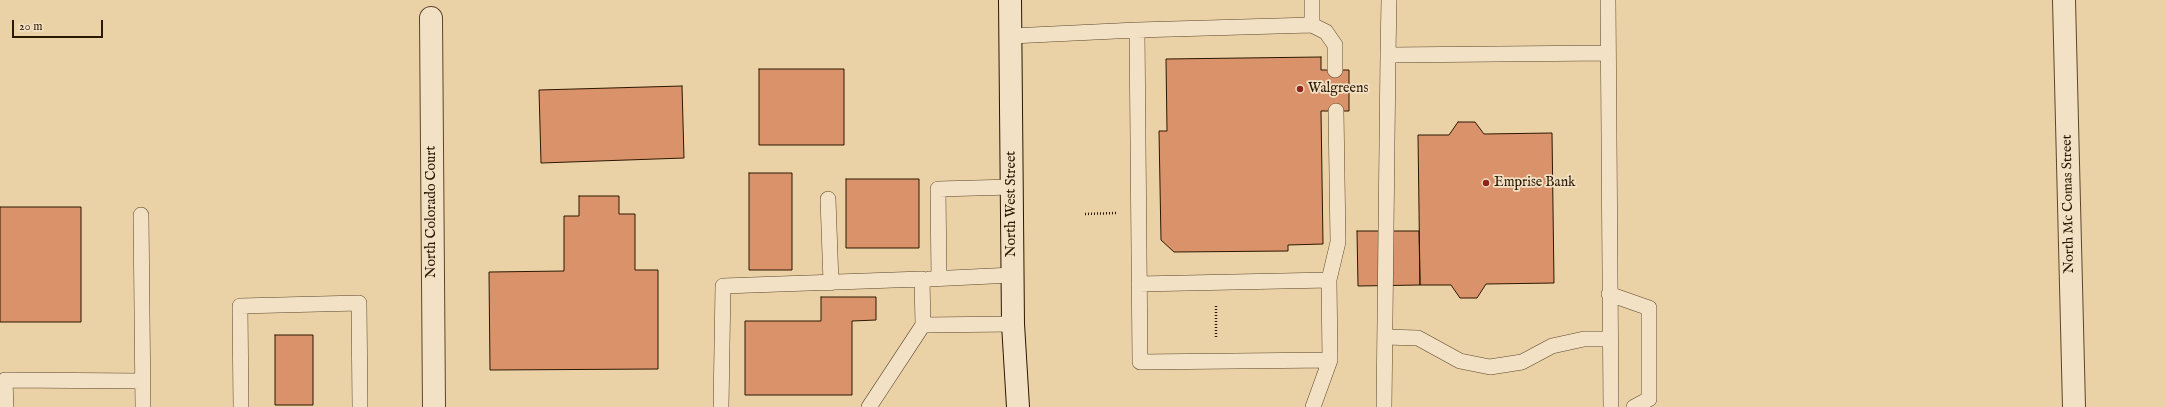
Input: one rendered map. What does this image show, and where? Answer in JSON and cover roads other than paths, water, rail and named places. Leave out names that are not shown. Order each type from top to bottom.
[{"type":"street","name":"North West Street","points":[[1010,0],[1013,324],[1018,407]]},
{"type":"street","name":"North Mc Comas Street","points":[[2064,0],[2074,407]]},
{"type":"street","name":"North Colorado Court","points":[[431,18],[434,407]]},
{"type":"lane","points":[[1312,0],[1312,25]]},
{"type":"lane","points":[[1384,407],[1389,0]]},
{"type":"lane","points":[[1608,0],[1611,407]]},
{"type":"lane","points":[[1011,36],[1137,30],[1312,25],[1326,32],[1335,45],[1335,70]]},
{"type":"lane","points":[[1137,30],[1140,362],[1330,360]]},
{"type":"lane","points":[[1388,55],[1608,53]]},
{"type":"lane","points":[[1313,407],[1330,360],[1329,280],[1338,242],[1336,111]]},
{"type":"lane","points":[[939,279],[938,189],[1012,187]]},
{"type":"lane","points":[[828,199],[831,283]]},
{"type":"lane","points":[[141,215],[143,407]]},
{"type":"lane","points":[[721,407],[723,286],[1013,275]]},
{"type":"lane","points":[[869,407],[923,324],[922,279]]},
{"type":"lane","points":[[1139,284],[1329,280]]},
{"type":"lane","points":[[1609,294],[1648,308],[1649,399],[1634,407]]},
{"type":"lane","points":[[241,407],[240,306],[359,303],[360,407]]},
{"type":"lane","points":[[923,324],[1013,324]]},
{"type":"lane","points":[[1385,337],[1418,338],[1460,361],[1490,367],[1522,362],[1552,346],[1584,339],[1610,339]]},
{"type":"lane","points":[[6,407],[5,380],[143,381]]},
{"type":"place","name":"Walgreens","points":[[1300,89]]},
{"type":"place","name":"Emprise Bank","points":[[1486,183]]}]
